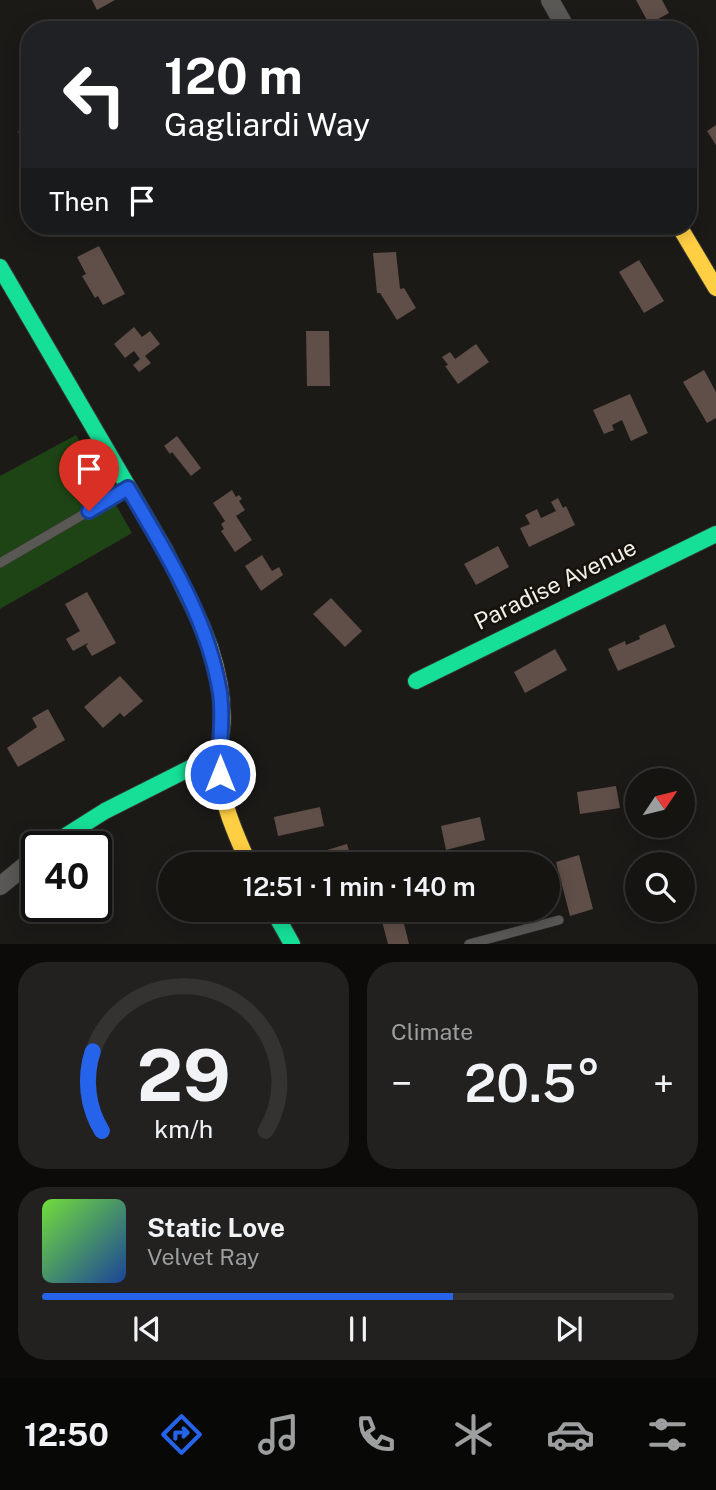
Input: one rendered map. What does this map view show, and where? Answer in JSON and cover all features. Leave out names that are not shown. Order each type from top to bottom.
[{"type":"street","points":[[550,0],[562,21]]},
{"type":"street","points":[[684,235],[716,288]]},
{"type":"street","points":[[0,267],[186,592],[210,648],[220,696],[222,726],[218,754],[222,794],[232,826],[244,852]]},
{"type":"street","name":"Paradise Avenue","points":[[416,681],[494,640],[716,534]]},
{"type":"street","points":[[73,831],[105,811],[218,754]]},
{"type":"street","points":[[0,886],[21,869]]},
{"type":"street","points":[[280,922],[292,944]]},
{"type":"lane","points":[[0,563],[128,488]]},
{"type":"lane","points":[[469,944],[552,922]]},
{"type":"green space","points":[[76,435],[132,533],[0,609],[0,476]]},
{"type":"building","points":[[92,0],[115,0],[97,10]]},
{"type":"building","points":[[636,0],[662,0],[669,13],[658,19],[659,21],[647,21]]},
{"type":"building","points":[[716,125],[716,145],[707,131]]},
{"type":"building","points":[[99,246],[125,294],[103,305],[98,296],[95,298],[82,276],[86,274],[77,257]]},
{"type":"building","points":[[396,252],[400,289],[404,288],[416,308],[397,320],[380,293],[377,293],[373,253]]},
{"type":"building","points":[[639,260],[664,301],[644,313],[619,272]]},
{"type":"building","points":[[134,327],[142,337],[150,331],[160,344],[145,356],[151,363],[139,372],[133,365],[140,359],[134,351],[125,358],[114,344]]},
{"type":"building","points":[[306,331],[329,331],[330,386],[307,386]]},
{"type":"building","points":[[476,344],[489,362],[458,384],[442,357],[450,352],[455,359]]},
{"type":"building","points":[[704,370],[716,392],[716,418],[707,423],[683,382]]},
{"type":"building","points":[[630,394],[648,433],[631,441],[622,420],[612,425],[614,430],[604,434],[593,410]]},
{"type":"building","points":[[177,436],[201,468],[191,476],[164,446]]},
{"type":"building","points":[[232,490],[236,497],[239,495],[242,499],[239,501],[245,510],[236,516],[252,540],[235,552],[221,531],[224,529],[221,524],[225,521],[213,503]]},
{"type":"building","points":[[558,498],[563,508],[566,506],[575,525],[529,547],[520,528],[530,524],[525,515],[537,509],[541,518],[556,511],[551,502]]},
{"type":"building","points":[[498,546],[509,567],[476,585],[464,564]]},
{"type":"building","points":[[262,555],[272,571],[279,567],[283,575],[261,591],[245,566]]},
{"type":"building","points":[[87,592],[116,643],[92,656],[86,646],[88,643],[73,651],[66,639],[80,631],[65,604]]},
{"type":"building","points":[[331,598],[362,631],[345,647],[313,614]]},
{"type":"building","points":[[665,624],[675,647],[618,671],[608,649],[625,641],[626,645],[640,639],[639,636]]},
{"type":"building","points":[[555,649],[567,670],[525,693],[514,672]]},
{"type":"building","points":[[120,676],[143,701],[124,717],[120,713],[103,728],[84,707]]},
{"type":"building","points":[[48,709],[65,740],[18,767],[7,748],[37,727],[32,718]]},
{"type":"building","points":[[616,786],[620,808],[580,814],[577,792]]},
{"type":"building","points":[[320,807],[324,826],[278,836],[274,817]]},
{"type":"building","points":[[480,817],[485,840],[446,850],[441,826]]},
{"type":"building","points":[[347,844],[349,852],[328,852],[327,850]]},
{"type":"building","points":[[579,855],[593,909],[570,916],[560,877],[560,861]]},
{"type":"building","points":[[382,922],[404,922],[409,944],[388,944]]},
{"type":"traffic: fast","points":[[0,267],[165,550],[210,647]]},
{"type":"traffic: fast","points":[[416,681],[716,534]]},
{"type":"traffic: fast","points":[[73,831],[105,811],[218,754]]},
{"type":"traffic: fast","points":[[280,922],[292,944]]},
{"type":"traffic: slow","points":[[684,235],[716,288]]},
{"type":"traffic: slow","points":[[210,647],[218,676],[222,708],[218,755],[221,784],[232,824],[244,852]]},
{"type":"route","points":[[89,511],[128,488],[165,550],[186,592],[214,659],[222,726],[218,754],[220,774]]}]
